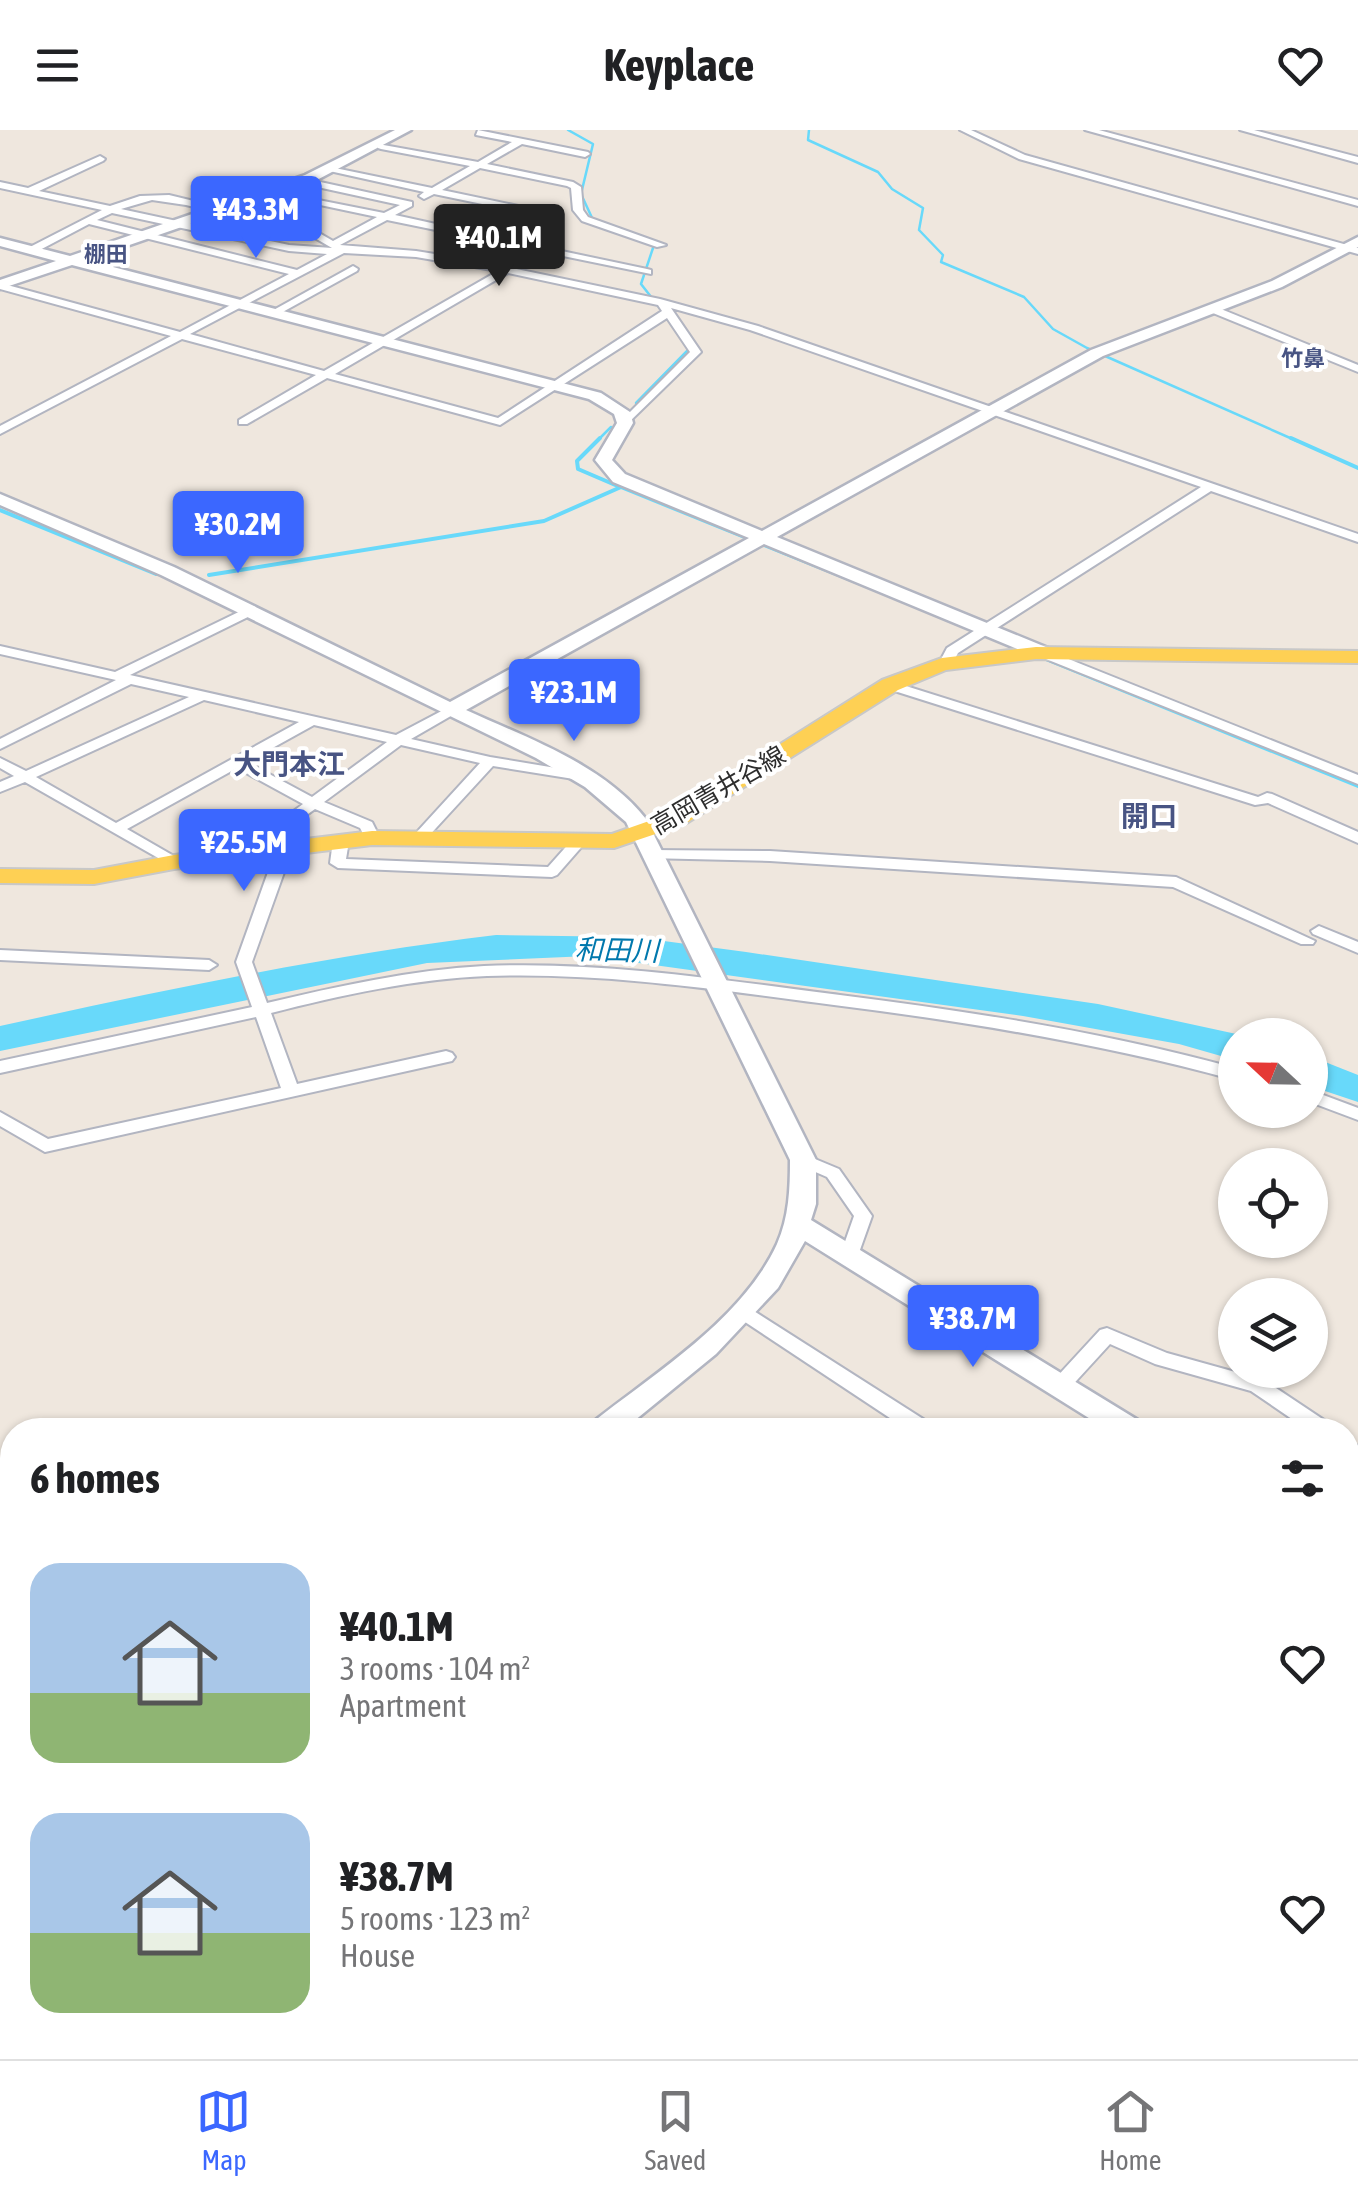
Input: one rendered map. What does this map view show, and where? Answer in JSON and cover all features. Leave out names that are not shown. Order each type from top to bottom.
[{"type":"main road","name":"高岡青井谷線","points":[[0,876],[94,878],[174,862],[372,838],[646,845],[890,685],[946,663],[1046,654],[1358,657]]},
{"type":"street","points":[[0,286],[302,181],[381,146],[405,130]]},
{"type":"street","points":[[464,130],[585,154]]},
{"type":"street","points":[[964,130],[1022,157],[1354,246]]},
{"type":"street","points":[[1089,130],[1358,202]]},
{"type":"street","points":[[1244,130],[1358,160]]},
{"type":"street","points":[[0,431],[298,274],[386,217],[521,141]]},
{"type":"street","points":[[381,146],[570,184],[576,187],[578,210],[585,218],[660,245]]},
{"type":"street","points":[[0,194],[30,192],[100,160]]},
{"type":"street","points":[[330,170],[539,213],[497,240]]},
{"type":"street","points":[[302,181],[409,204]]},
{"type":"street","points":[[0,185],[298,249],[416,254],[508,270],[754,328],[1358,538]]},
{"type":"street","points":[[270,192],[647,272]]},
{"type":"street","points":[[32,250],[92,222],[108,210],[148,197],[289,226],[323,236],[339,248]]},
{"type":"street","points":[[318,212],[333,206]]},
{"type":"street","points":[[289,226],[304,220]]},
{"type":"street","points":[[92,222],[298,274]]},
{"type":"street","points":[[416,254],[444,229]]},
{"type":"street","points":[[0,242],[556,385],[610,403],[622,412],[625,423]]},
{"type":"street","points":[[247,852],[400,740],[451,710],[1098,353],[1277,284],[1354,246]]},
{"type":"street","points":[[275,312],[353,269]]},
{"type":"street","points":[[243,422],[508,270]]},
{"type":"street","points":[[0,286],[500,422],[664,307]]},
{"type":"street","points":[[664,307],[696,352],[625,423],[603,460],[619,478],[1358,780]]},
{"type":"street","points":[[1212,309],[1358,369]]},
{"type":"street","points":[[946,663],[952,651],[1211,486]]},
{"type":"street","points":[[0,499],[149,559],[581,776],[620,804],[646,845],[803,1160],[801,1226],[774,1274],[723,1329],[617,1418]]},
{"type":"street","points":[[0,745],[252,610]]},
{"type":"street","points":[[0,650],[490,761],[581,776]]},
{"type":"street","points":[[890,685],[1260,802],[1267,797],[1358,838]]},
{"type":"street","points":[[0,788],[202,696]]},
{"type":"street","points":[[116,829],[312,721]]},
{"type":"street","points":[[420,837],[490,761]]},
{"type":"street","points":[[0,762],[174,862]]},
{"type":"street","points":[[236,762],[313,804],[367,826],[372,838]]},
{"type":"street","points":[[341,841],[338,863],[552,872],[577,842]]},
{"type":"street","points":[[646,845],[1176,882],[1313,936],[1358,948]]},
{"type":"street","points":[[285,847],[244,962],[290,1092]]},
{"type":"street","points":[[0,955],[209,965]]},
{"type":"street","points":[[0,1067],[346,988],[504,970],[606,970],[1130,1046],[1218,1069]]},
{"type":"street","points":[[0,1118],[45,1146],[446,1058]]},
{"type":"street","points":[[1328,1103],[1358,1114]]},
{"type":"street","points":[[803,1160],[832,1173],[863,1216],[848,1256]]},
{"type":"street","points":[[801,1226],[1112,1418]]},
{"type":"street","points":[[746,1314],[906,1418]]},
{"type":"street","points":[[1060,1386],[1107,1334],[1162,1359],[1256,1385],[1304,1418]]},
{"type":"water","name":"和田川","points":[[496,935],[634,937],[746,952],[1098,1004],[1218,1030],[1218,1055],[1179,1044],[1023,1016],[589,956],[427,963],[0,1051],[0,1026],[309,963]]},
{"type":"water","points":[[1328,1063],[1358,1075],[1358,1102],[1328,1092]]},
{"type":"waterway","points":[[568,130],[593,144],[581,194],[593,220]]},
{"type":"waterway","points":[[809,130],[808,140],[878,172],[892,189],[923,208],[919,230],[943,255],[941,262],[1024,297],[1053,329],[1087,348],[1297,441]]},
{"type":"waterway","points":[[654,245],[641,284],[666,316]]},
{"type":"waterway","points":[[636,403],[689,349]]},
{"type":"waterway","points":[[611,427],[577,461],[578,469],[620,487]]},
{"type":"waterway","points":[[1291,438],[1358,468]]},
{"type":"waterway","points":[[209,575],[544,521],[621,487],[878,591]]},
{"type":"waterway","points":[[0,510],[156,574]]},
{"type":"waterway","points":[[1041,657],[1358,786]]},
{"type":"district","name":"棚田","points":[[106,254]]},
{"type":"district","name":"竹鼻","points":[[1303,358]]},
{"type":"district","name":"大門本江","points":[[289,764]]},
{"type":"district","name":"開口","points":[[1149,816]]}]
